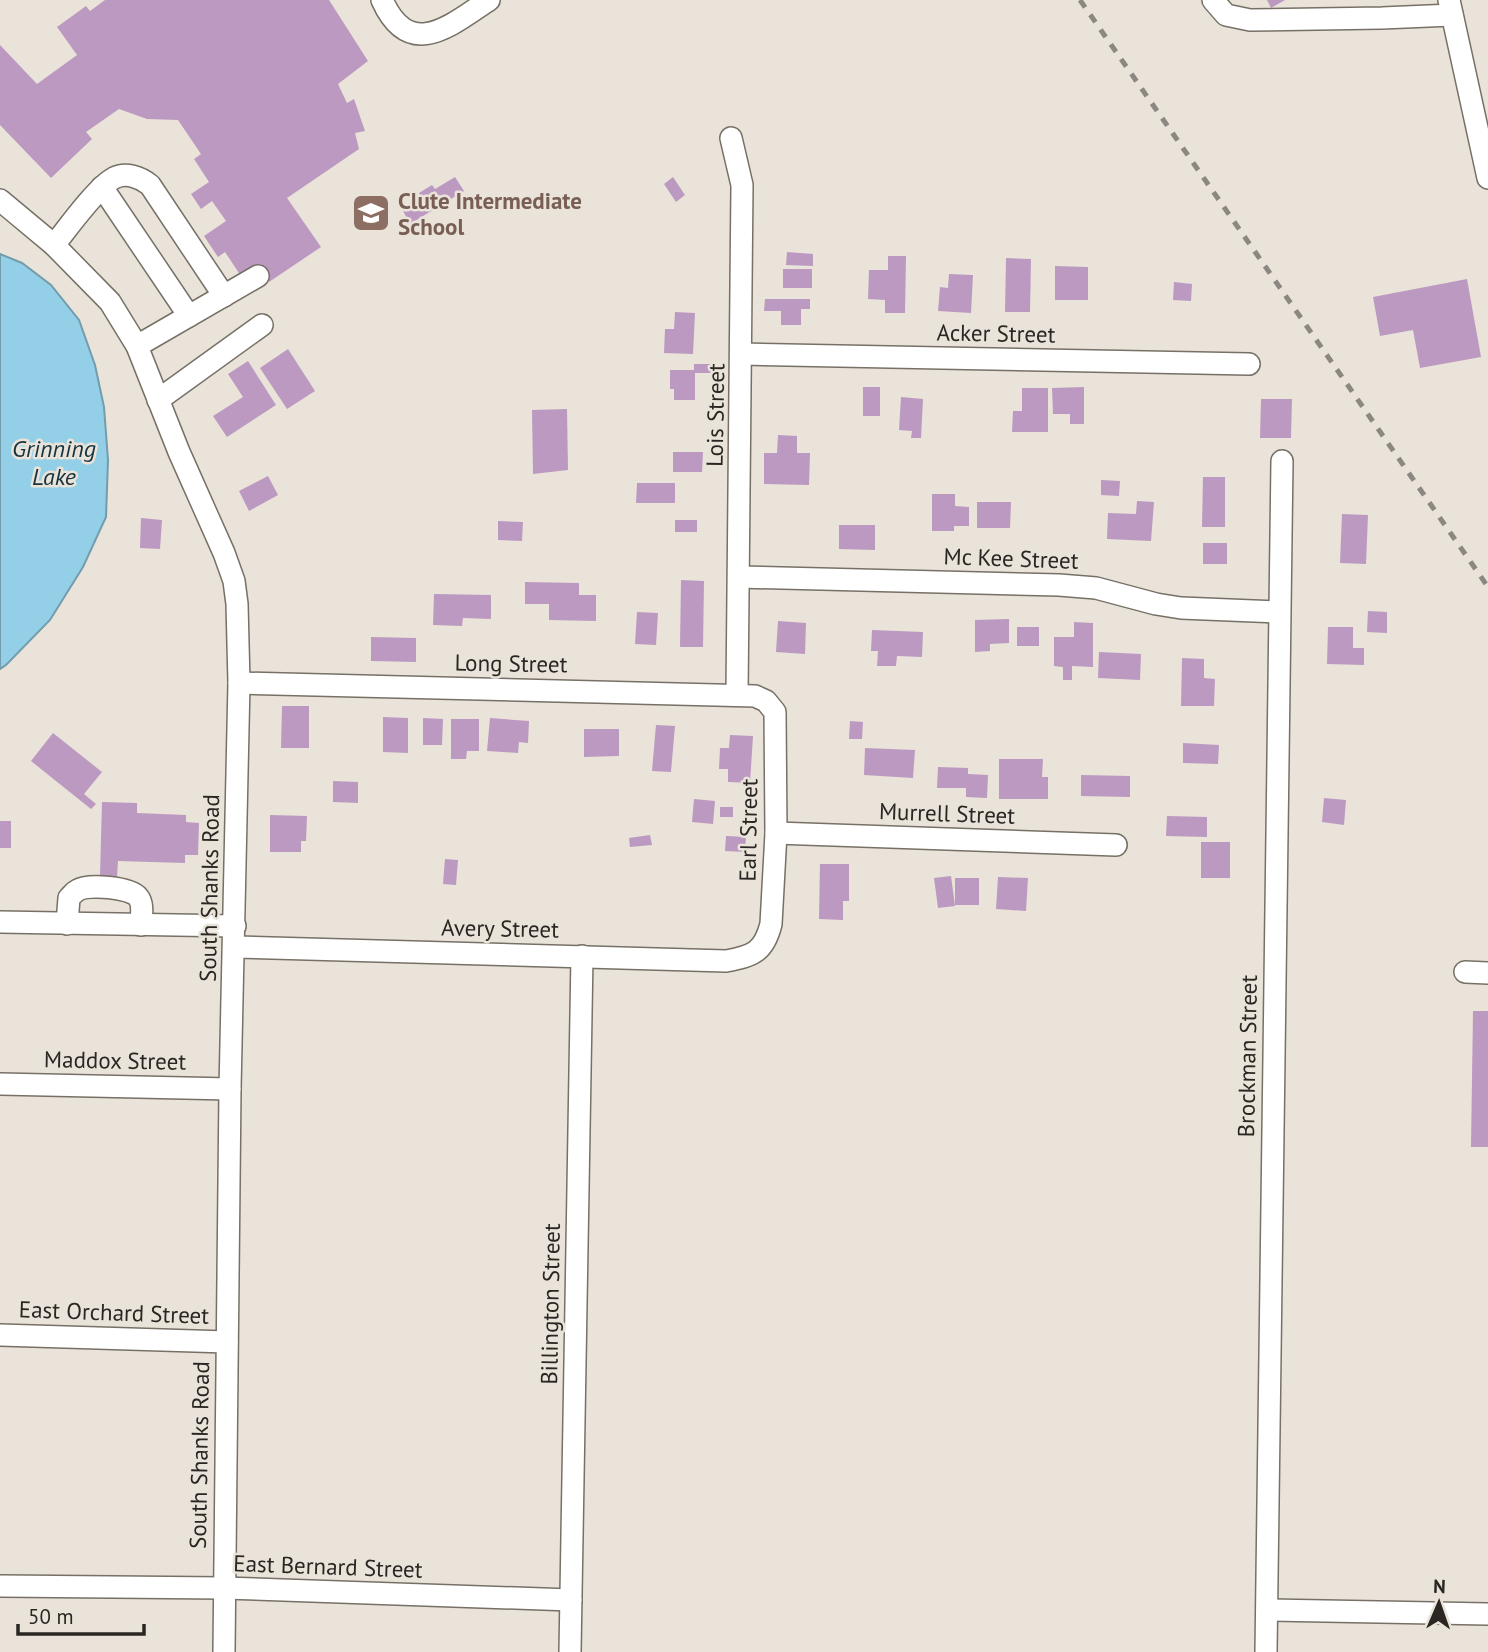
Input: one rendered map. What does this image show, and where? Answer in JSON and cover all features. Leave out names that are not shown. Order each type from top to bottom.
[{"type":"street","points":[[382,0],[388,15],[397,25],[407,31],[431,34],[444,30],[483,2]]},
{"type":"street","points":[[1213,0],[1226,15],[1250,20],[1382,18],[1451,8],[1488,178]]},
{"type":"street","name":"Lois Street","points":[[731,138],[742,185],[737,695]]},
{"type":"street","points":[[54,245],[102,187],[114,178],[126,175],[142,178],[150,185],[224,296]]},
{"type":"street","points":[[102,187],[189,316]]},
{"type":"street","name":"South Shanks Road","points":[[0,200],[54,245],[110,302],[136,346],[234,581],[239,683],[230,1088],[224,1652]]},
{"type":"street","points":[[136,346],[258,276]]},
{"type":"street","points":[[158,400],[262,325]]},
{"type":"street","name":"Acker Street","points":[[742,354],[1249,364]]},
{"type":"street","name":"Brockman Street","points":[[1266,1652],[1282,461]]},
{"type":"street","name":"Mc Kee Street","points":[[739,577],[1059,585],[1096,588],[1181,608],[1278,612]]},
{"type":"street","name":"Long Street","points":[[239,683],[737,695],[755,696],[766,701],[775,712]]},
{"type":"street","name":"Earl Street","points":[[760,948],[768,936],[771,924],[775,833],[775,712]]},
{"type":"street","name":"Murrell Street","points":[[775,833],[1116,845]]},
{"type":"street","points":[[66,924],[69,898],[78,890],[91,888],[129,891],[138,897],[141,905],[141,925]]},
{"type":"street","name":"Avery Street","points":[[0,922],[141,925],[235,937],[726,961],[749,957],[760,948]]},
{"type":"street","name":"Billington Street","points":[[570,1652],[582,956]]},
{"type":"street","points":[[1465,972],[1488,973]]},
{"type":"street","name":"Maddox Street","points":[[0,1084],[230,1088]]},
{"type":"street","name":"East Orchard Street","points":[[0,1335],[227,1342]]},
{"type":"street","name":"East Bernard Street","points":[[0,1586],[224,1588],[571,1600]]},
{"type":"street","points":[[1268,1610],[1488,1614]]},
{"type":"water","name":"Grinning Lake","points":[[0,254],[22,263],[51,285],[79,320],[95,365],[104,407],[108,460],[106,517],[83,567],[50,620],[0,669]]},
{"type":"building","points":[[105,0],[329,0],[368,61],[338,84],[347,103],[354,99],[365,131],[355,133],[359,149],[287,198],[321,247],[269,282],[262,270],[245,282],[225,252],[218,257],[204,236],[226,221],[212,201],[201,209],[191,194],[209,182],[194,159],[201,154],[178,120],[147,119],[119,109],[86,132],[92,139],[51,178],[0,125],[0,45],[37,84],[77,55],[57,27],[86,6],[90,11]]},
{"type":"building","points":[[1267,0],[1285,0],[1271,8]]},
{"type":"building","points":[[455,177],[464,191],[410,224],[403,211],[423,199],[419,193],[432,185],[435,189]]},
{"type":"building","points":[[673,177],[685,195],[676,202],[664,184]]},
{"type":"building","points":[[787,252],[813,254],[813,266],[786,265]]},
{"type":"building","points":[[888,256],[906,256],[905,313],[885,313],[885,300],[868,299],[869,270],[888,270]]},
{"type":"building","points":[[1006,258],[1031,259],[1030,312],[1005,312]]},
{"type":"building","points":[[1055,266],[1088,267],[1088,300],[1055,300]]},
{"type":"building","points":[[783,269],[812,269],[812,288],[783,288]]},
{"type":"building","points":[[949,274],[973,275],[971,313],[938,311],[940,287],[948,288]]},
{"type":"building","points":[[1467,279],[1481,357],[1420,368],[1413,330],[1380,336],[1373,297]]},
{"type":"building","points":[[1174,282],[1192,284],[1191,301],[1173,300]]},
{"type":"building","points":[[765,299],[810,299],[810,309],[801,309],[801,325],[781,325],[781,311],[764,311]]},
{"type":"building","points":[[675,312],[695,313],[693,354],[664,353],[665,329],[674,329]]},
{"type":"building","points":[[288,349],[315,391],[287,409],[260,368]]},
{"type":"building","points":[[248,361],[276,405],[227,437],[213,416],[243,397],[228,374]]},
{"type":"building","points":[[694,364],[711,364],[711,373],[695,373],[695,400],[674,400],[674,389],[670,389],[670,370],[694,370]]},
{"type":"building","points":[[863,387],[880,387],[880,416],[863,416]]},
{"type":"building","points":[[1084,387],[1084,424],[1070,424],[1070,414],[1053,414],[1052,388]]},
{"type":"building","points":[[1022,388],[1048,388],[1048,432],[1012,432],[1013,411],[1022,411]]},
{"type":"building","points":[[901,397],[923,399],[921,438],[911,438],[912,431],[899,430]]},
{"type":"building","points":[[1261,399],[1292,399],[1291,438],[1260,438]]},
{"type":"building","points":[[567,409],[568,470],[533,474],[532,410]]},
{"type":"building","points":[[778,435],[797,436],[797,453],[810,453],[809,485],[764,484],[764,453],[777,453]]},
{"type":"building","points":[[673,452],[703,452],[702,472],[673,472]]},
{"type":"building","points":[[268,476],[278,495],[249,511],[239,491]]},
{"type":"building","points":[[1203,477],[1225,477],[1225,527],[1202,527]]},
{"type":"building","points":[[1101,480],[1120,481],[1119,496],[1101,495]]},
{"type":"building","points":[[637,483],[675,483],[675,503],[636,503]]},
{"type":"building","points":[[932,494],[955,494],[955,506],[969,507],[969,526],[954,526],[954,531],[932,531]]},
{"type":"building","points":[[1137,501],[1154,502],[1151,541],[1107,539],[1108,513],[1136,514]]},
{"type":"building","points":[[977,502],[1011,502],[1010,528],[977,528]]},
{"type":"building","points":[[1342,514],[1368,515],[1366,564],[1340,563]]},
{"type":"building","points":[[141,518],[162,520],[160,549],[140,548]]},
{"type":"building","points":[[675,520],[697,520],[697,532],[675,532]]},
{"type":"building","points":[[498,521],[523,522],[522,541],[498,540]]},
{"type":"building","points":[[839,525],[875,525],[875,550],[839,549]]},
{"type":"building","points":[[1203,543],[1227,543],[1227,564],[1203,564]]},
{"type":"building","points":[[681,580],[704,581],[703,647],[680,647]]},
{"type":"building","points":[[525,582],[579,583],[579,595],[596,595],[596,621],[549,620],[549,604],[525,604]]},
{"type":"building","points":[[434,594],[491,595],[491,619],[463,618],[462,626],[433,625]]},
{"type":"building","points":[[1368,611],[1387,612],[1387,633],[1367,632]]},
{"type":"building","points":[[637,612],[658,613],[656,645],[635,644]]},
{"type":"building","points":[[1009,619],[1009,643],[990,644],[990,651],[975,652],[975,620]]},
{"type":"building","points":[[778,621],[806,623],[805,654],[776,652]]},
{"type":"building","points":[[1074,622],[1093,623],[1093,667],[1072,666],[1072,680],[1063,680],[1063,667],[1054,666],[1054,637],[1074,637]]},
{"type":"building","points":[[1017,627],[1039,627],[1039,646],[1017,646]]},
{"type":"building","points":[[1328,627],[1353,627],[1353,648],[1364,648],[1364,665],[1327,664]]},
{"type":"building","points":[[872,630],[923,632],[922,657],[897,656],[896,666],[877,666],[878,651],[871,651]]},
{"type":"building","points":[[371,637],[416,638],[416,662],[371,661]]},
{"type":"building","points":[[1099,652],[1141,654],[1140,680],[1098,678]]},
{"type":"building","points":[[1182,658],[1204,659],[1204,678],[1215,679],[1214,706],[1181,706]]},
{"type":"building","points":[[282,706],[309,706],[309,748],[281,748]]},
{"type":"building","points":[[383,717],[408,718],[408,753],[383,752]]},
{"type":"building","points":[[423,718],[443,719],[442,745],[423,745]]},
{"type":"building","points":[[490,718],[529,721],[528,743],[519,742],[518,753],[487,751]]},
{"type":"building","points":[[451,719],[479,719],[479,751],[467,751],[466,759],[451,759]]},
{"type":"building","points":[[850,721],[863,722],[862,739],[849,739]]},
{"type":"building","points":[[656,725],[675,726],[671,772],[652,771]]},
{"type":"building","points":[[584,729],[619,729],[619,756],[584,757]]},
{"type":"building","points":[[53,733],[102,772],[84,794],[96,804],[91,809],[31,761]]},
{"type":"building","points":[[730,735],[753,736],[750,783],[728,782],[728,769],[719,769],[720,748],[729,748]]},
{"type":"building","points":[[1183,743],[1219,745],[1218,764],[1183,763]]},
{"type":"building","points":[[865,748],[915,750],[913,778],[864,775]]},
{"type":"building","points":[[999,759],[1043,759],[1042,777],[1048,777],[1048,799],[999,799]]},
{"type":"building","points":[[938,767],[968,768],[968,774],[988,775],[987,798],[966,797],[966,788],[937,788]]},
{"type":"building","points":[[1081,775],[1130,776],[1130,797],[1081,796]]},
{"type":"building","points":[[333,781],[358,782],[358,803],[333,802]]},
{"type":"building","points":[[1324,798],[1346,800],[1344,825],[1322,822]]},
{"type":"building","points":[[694,799],[715,801],[713,824],[692,822]]},
{"type":"building","points":[[102,802],[137,803],[137,813],[186,815],[186,822],[199,823],[198,855],[185,855],[185,863],[118,861],[117,877],[100,876]]},
{"type":"building","points":[[720,807],[733,807],[733,817],[720,817]]},
{"type":"building","points":[[270,815],[307,816],[306,841],[301,841],[301,852],[270,852]]},
{"type":"building","points":[[1167,816],[1207,817],[1207,837],[1166,836]]},
{"type":"building","points":[[0,821],[11,821],[11,848],[0,848]]},
{"type":"building","points":[[650,835],[652,845],[630,847],[629,838]]},
{"type":"building","points":[[726,836],[746,837],[745,852],[725,851]]},
{"type":"building","points":[[1201,842],[1230,842],[1230,878],[1201,878]]},
{"type":"building","points":[[445,859],[458,860],[456,885],[443,884]]},
{"type":"building","points":[[820,864],[849,864],[849,901],[843,901],[843,920],[819,919]]},
{"type":"building","points":[[951,876],[955,906],[938,908],[934,878]]},
{"type":"building","points":[[998,877],[1028,878],[1026,911],[996,909]]},
{"type":"building","points":[[955,878],[979,878],[979,905],[955,905]]},
{"type":"building","points":[[1473,1011],[1488,1011],[1488,1147],[1471,1147]]},
{"type":"railway","points":[[1080,0],[1488,587]]},
{"type":"place","name":"Clute Intermediate School","points":[[371,213]]}]
